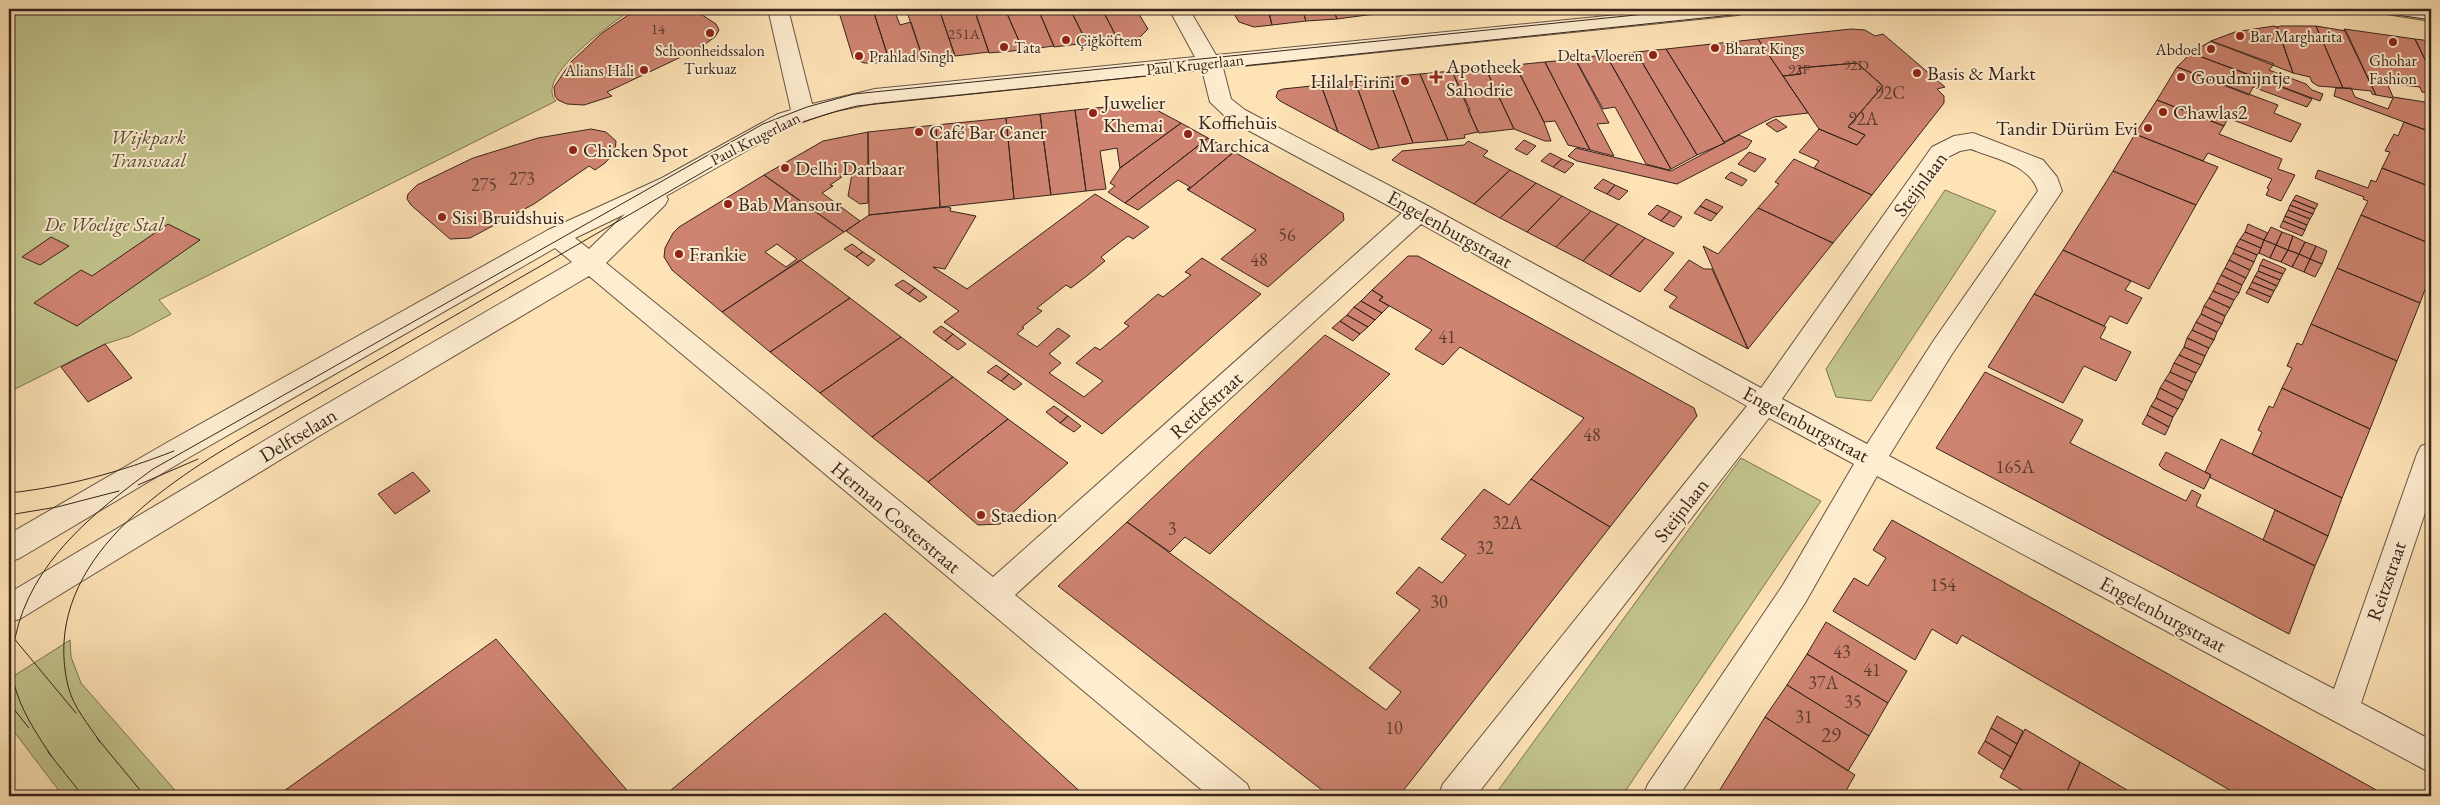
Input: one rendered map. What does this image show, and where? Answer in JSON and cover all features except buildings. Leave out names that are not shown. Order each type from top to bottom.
[{"type":"street","points":[[778,9],[803,113]]},
{"type":"street","name":"Engelenburgstraat","points":[[1179,9],[1209,63],[1221,102],[1237,115],[1419,212],[1765,403],[2431,757]]},
{"type":"street","points":[[1530,9],[1546,28]]},
{"type":"street","name":"Paul Krugerlaan","points":[[557,236],[670,184],[771,127],[803,113],[875,96],[1738,9]]},
{"type":"street","points":[[2387,9],[2431,15]]},
{"type":"street","name":"Steijnlaan","points":[[1455,796],[1765,403],[1940,152],[1954,144],[1973,140],[2035,166],[2045,177],[2050,190],[1943,347],[1872,459],[1794,594],[1660,796]]},
{"type":"street","name":"Paul Krugerlaan","points":[[589,264],[670,184]]},
{"type":"street","name":"Retiefstraat","points":[[992,597],[1419,212]]},
{"type":"street","points":[[9,548],[178,450],[557,236]]},
{"type":"street","name":"Herman Costerstraat","points":[[557,236],[1235,796]]},
{"type":"street","name":"Delftselaan","points":[[9,609],[283,444],[589,264]]},
{"type":"street","name":"Reitzstraat","points":[[2343,709],[2431,454]]},
{"type":"green space","name":"Wijkpark Transvaal","points":[[9,9],[633,9],[595,37],[566,65],[556,78],[552,91],[556,101],[159,300],[171,314],[130,336],[105,344],[9,392]]},
{"type":"green space","points":[[1945,190],[1996,211],[1871,401],[1836,397],[1826,369]]},
{"type":"green space","points":[[1741,458],[1821,501],[1622,796],[1494,796]]},
{"type":"green space","points":[[70,640],[71,657],[81,683],[180,796],[63,796],[9,725],[9,679]]},
{"type":"tram line","points":[[15,639],[23,611],[35,586],[50,562],[88,521],[153,469],[763,124],[807,107],[854,94],[1695,9]]},
{"type":"tram line","points":[[99,740],[77,708],[68,686],[64,644],[71,605],[88,569],[112,537],[142,508],[209,458],[765,138],[810,120],[857,106],[1790,9]]},
{"type":"tram line","points":[[2356,9],[2431,20]]},
{"type":"tram line","points":[[2420,9],[2431,10]]},
{"type":"tram line","points":[[9,493],[93,478],[174,451]]},
{"type":"tram line","points":[[138,485],[198,459]]},
{"type":"tram line","points":[[9,515],[57,507],[119,491]]},
{"type":"tram line","points":[[12,636],[15,639]]},
{"type":"tram line","points":[[15,639],[76,713]]},
{"type":"tram line","points":[[15,639],[12,674],[19,700],[34,729],[52,757]]},
{"type":"tram line","points":[[9,703],[29,728]]},
{"type":"tram line","points":[[99,740],[145,796]]},
{"type":"tram line","points":[[48,752],[83,796]]},
{"type":"place","name":"Schoonheidssalon Turkuaz","points":[[710,33]]},
{"type":"place","name":"Bar Margharita","points":[[2240,36]]},
{"type":"place","name":"Çiğköftem","points":[[1066,40]]},
{"type":"place","name":"Ghohar Fashion","points":[[2393,42]]},
{"type":"place","name":"Tata","points":[[1004,47]]},
{"type":"place","name":"Bharat Kings","points":[[1715,48]]},
{"type":"place","name":"Abdoel","points":[[2211,49]]},
{"type":"place","name":"Delta Vloeren","points":[[1653,55]]},
{"type":"place","name":"Prahlad Singh","points":[[859,56]]},
{"type":"place","name":"Alians Hali","points":[[644,70]]},
{"type":"place","name":"Basis & Markt","points":[[1917,73]]},
{"type":"place","name":"Apotheek Sahodrie","points":[[1436,77]]},
{"type":"place","name":"Goudmijntje","points":[[2181,77]]},
{"type":"place","name":"Hilal Firini","points":[[1405,81]]},
{"type":"place","name":"Chawlas2","points":[[2163,112]]},
{"type":"place","name":"Juwelier Khemai","points":[[1093,113]]},
{"type":"place","name":"Tandir Dürüm Evi","points":[[2148,128]]},
{"type":"place","name":"Café Bar Caner","points":[[919,132]]},
{"type":"place","name":"Koffiehuis Marchica","points":[[1188,134]]},
{"type":"place","name":"Chicken Spot","points":[[573,150]]},
{"type":"place","name":"Delhi Darbaar","points":[[785,168]]},
{"type":"place","name":"Bab Mansour","points":[[728,204]]},
{"type":"place","name":"Sisi Bruidshuis","points":[[442,217]]},
{"type":"place","name":"Frankie","points":[[679,254]]},
{"type":"place","name":"Staedion","points":[[981,515]]},
{"type":"park label","name":"De Woelige Stal","points":[[104,224]]}]
